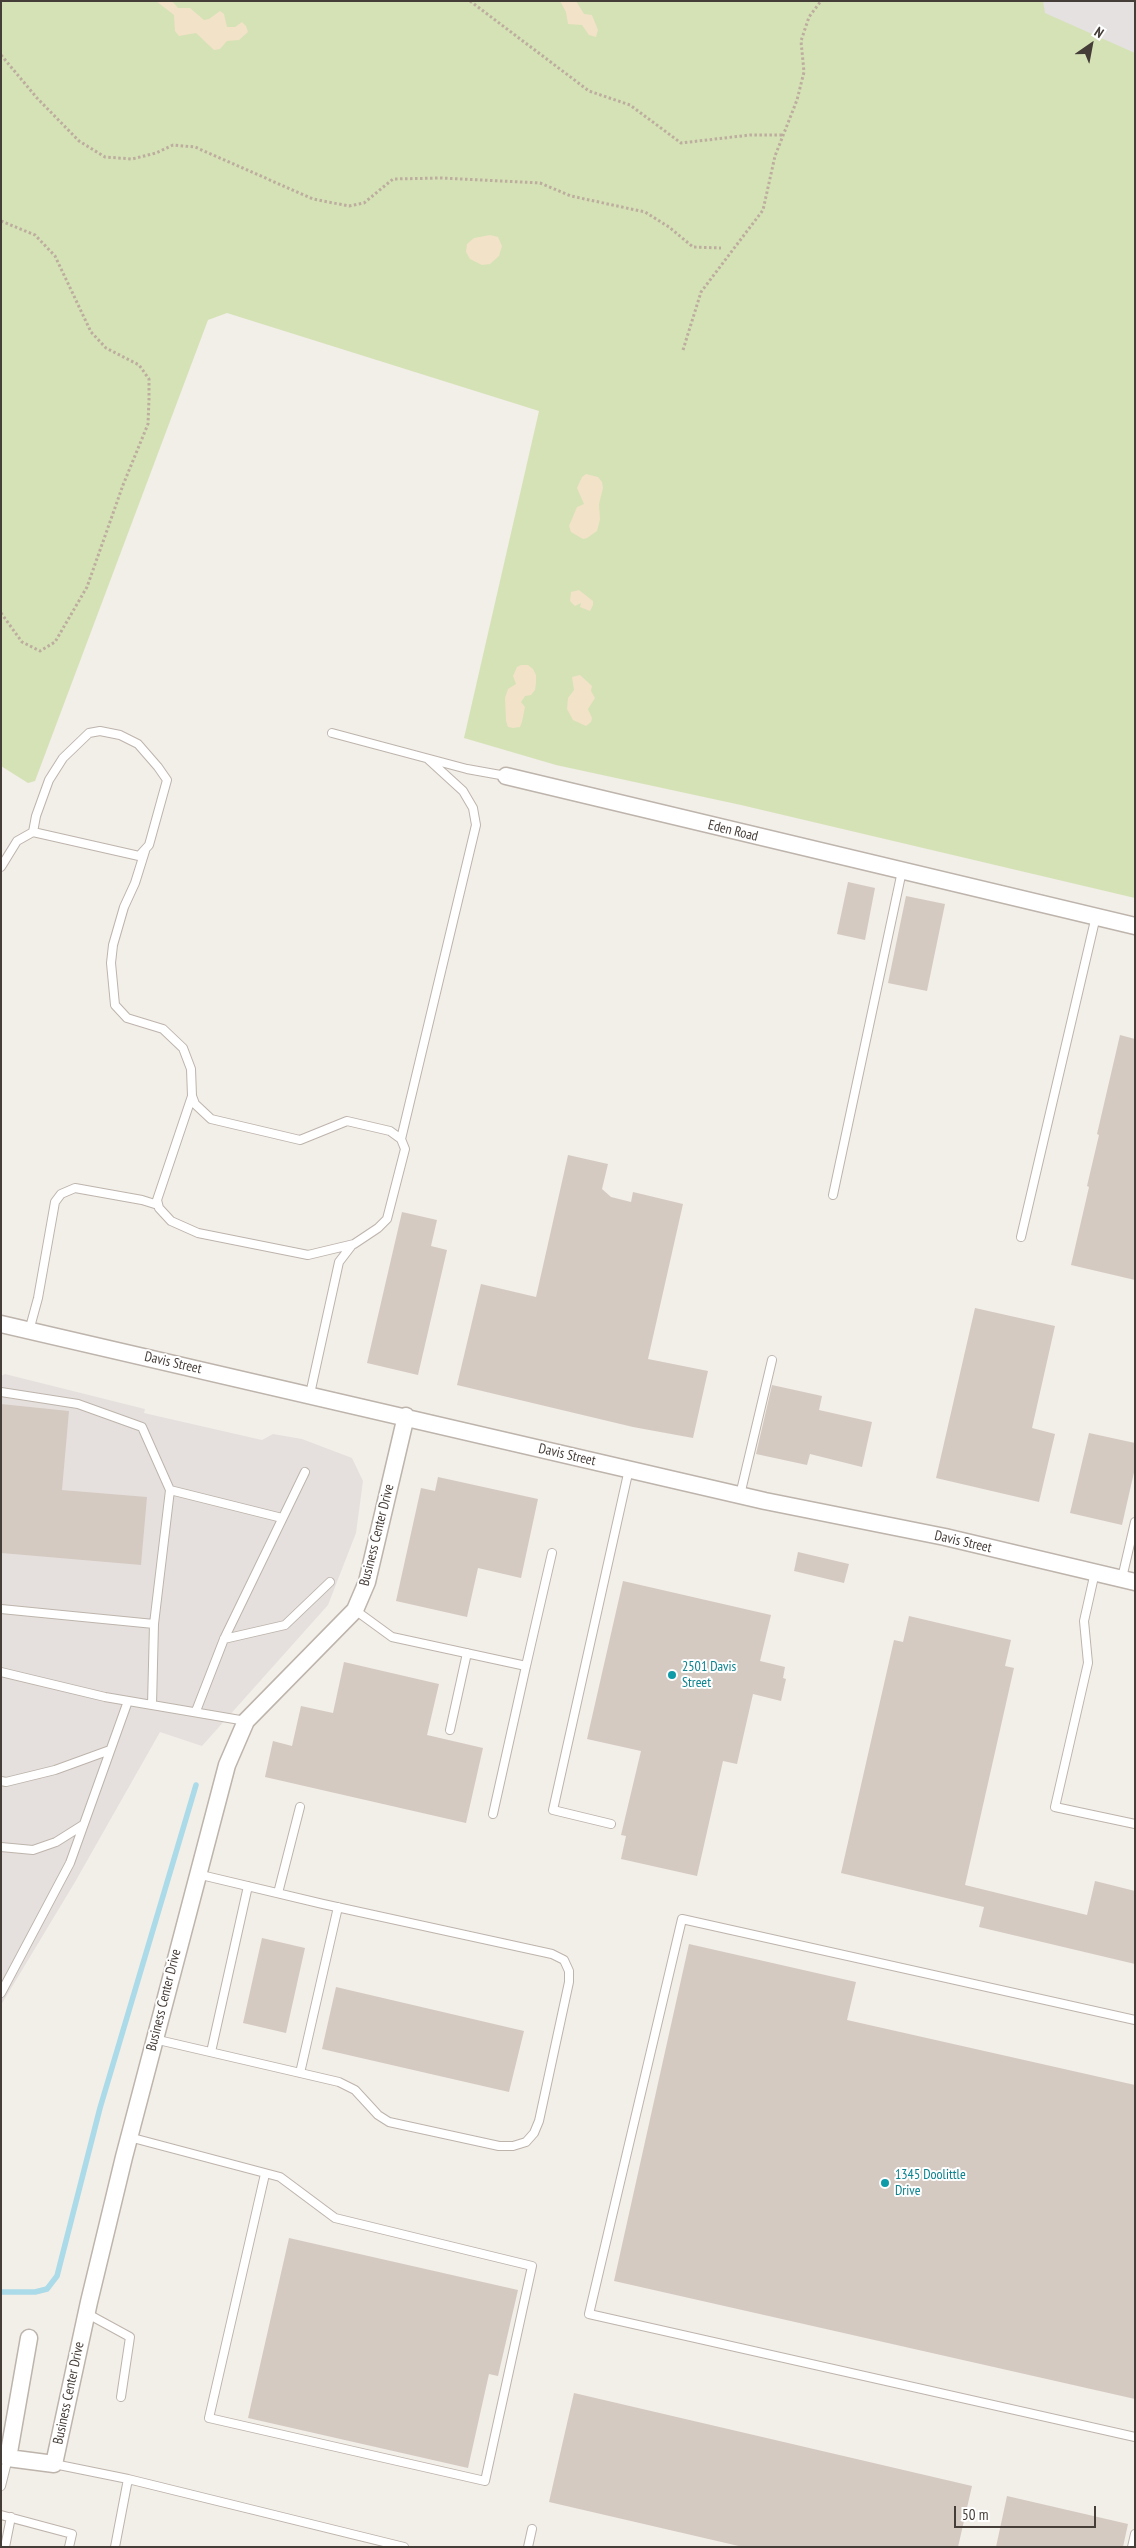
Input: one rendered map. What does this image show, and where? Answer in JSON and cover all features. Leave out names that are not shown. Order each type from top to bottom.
[{"type":"street","name":"Eden Road","points":[[506,776],[1135,926]]},
{"type":"street","name":"Davis Street","points":[[1,1324],[406,1416],[629,1470],[945,1537],[1128,1580]]},
{"type":"street","name":"Business Center Drive","points":[[8,2458],[54,2464],[86,2313],[129,2137],[196,1874],[227,1766],[246,1721],[355,1610],[367,1582],[406,1416]]},
{"type":"street","points":[[8,2458],[29,2338]]},
{"type":"lane","points":[[33,832],[36,816],[49,780],[63,758],[88,733],[100,731],[120,735],[138,744],[167,780],[149,845],[124,907],[113,945],[111,963],[115,1006],[127,1018],[163,1029],[183,1048],[191,1069],[192,1096],[195,1104],[210,1119],[300,1140],[347,1121],[390,1131],[401,1139],[405,1149],[387,1219],[378,1228],[354,1244],[339,1262],[310,1394]]},
{"type":"lane","name":"Eden Road","points":[[332,733],[506,776]]},
{"type":"lane","points":[[401,1139],[476,825],[473,808],[463,791],[428,758]]},
{"type":"lane","points":[[1,867],[17,841],[33,832],[138,856],[146,851]]},
{"type":"lane","points":[[833,1196],[902,871]]},
{"type":"lane","points":[[1021,1236],[1096,916]]},
{"type":"lane","points":[[192,1096],[157,1200],[158,1205],[171,1221],[198,1233],[308,1255],[354,1244]]},
{"type":"lane","points":[[29,1331],[38,1298],[55,1202],[61,1194],[75,1188],[142,1200],[158,1205]]},
{"type":"lane","points":[[740,1495],[772,1360]]},
{"type":"lane","points":[[1,1392],[78,1404],[142,1427],[170,1490],[154,1624],[152,1705]]},
{"type":"lane","points":[[611,1824],[553,1810],[629,1470]]},
{"type":"lane","points":[[196,1712],[224,1639],[305,1472]]},
{"type":"lane","points":[[170,1490],[282,1518]]},
{"type":"lane","points":[[1128,1580],[1135,1522]]},
{"type":"lane","points":[[493,1814],[552,1553]]},
{"type":"lane","points":[[1095,1572],[1084,1621],[1088,1663],[1055,1806],[1135,1824]]},
{"type":"lane","points":[[224,1639],[285,1624],[330,1582]]},
{"type":"lane","points":[[1,1609],[154,1624]]},
{"type":"lane","points":[[355,1610],[392,1637],[526,1666]]},
{"type":"lane","points":[[450,1730],[467,1653]]},
{"type":"lane","points":[[1,1672],[128,1701],[246,1721]]},
{"type":"lane","points":[[1,1993],[70,1863],[128,1701]]},
{"type":"lane","points":[[1,1781],[6,1782],[55,1770],[110,1750]]},
{"type":"lane","points":[[278,1894],[300,1807]]},
{"type":"lane","points":[[1,1847],[33,1850],[56,1842],[83,1825]]},
{"type":"lane","points":[[154,2039],[339,2082],[355,2090],[378,2115],[389,2122],[499,2146],[513,2146],[526,2142],[534,2133],[539,2122],[569,1982],[569,1971],[564,1960],[552,1954],[278,1894],[196,1874]]},
{"type":"lane","points":[[211,2052],[248,1886]]},
{"type":"lane","points":[[300,2073],[338,1907]]},
{"type":"lane","points":[[1135,2020],[682,1919],[589,2314],[1135,2437]]},
{"type":"lane","points":[[129,2137],[280,2177],[335,2218],[532,2266],[485,2481],[209,2418],[265,2174]]},
{"type":"lane","points":[[86,2313],[130,2337],[121,2397]]},
{"type":"lane","points":[[1,2486],[8,2458]]},
{"type":"lane","points":[[54,2464],[128,2479],[404,2547]]},
{"type":"lane","points":[[115,2547],[128,2479]]},
{"type":"lane","points":[[1,2515],[72,2534],[69,2547]]},
{"type":"lane","points":[[5,2547],[11,2517]]},
{"type":"lane","points":[[528,2547],[532,2529]]},
{"type":"lane","points":[[1132,2547],[1135,2534]]},
{"type":"path","points":[[470,1],[589,91],[630,106],[681,143],[750,135],[783,135]]},
{"type":"path","points":[[683,350],[701,292],[763,210],[775,156],[797,100],[804,72],[801,41],[809,17],[821,1]]},
{"type":"path","points":[[1,55],[37,98],[79,141],[105,157],[132,159],[156,153],[174,145],[196,147],[314,199],[349,206],[364,204],[394,179],[441,178],[540,183],[571,196],[645,212],[669,227],[693,247],[721,248]]},
{"type":"path","points":[[1,221],[35,235],[55,256],[91,332],[106,348],[139,365],[149,379],[148,424],[122,485],[87,587],[55,642],[40,651],[22,642],[1,613]]},
{"type":"shaded area","points":[[1043,1],[1135,1],[1135,53],[1045,13]]},
{"type":"shaded area","points":[[5,1374],[145,1409],[144,1413],[262,1440],[273,1434],[302,1439],[352,1458],[363,1481],[356,1533],[328,1605],[202,1746],[160,1732],[75,1882],[1,2005],[1,1376]]},
{"type":"green space","points":[[1,1],[1135,1],[1135,898],[741,805],[556,765],[464,738],[539,411],[227,313],[208,320],[35,781],[28,783],[1,766]]},
{"type":"sand","points":[[156,1],[172,1],[178,8],[190,8],[204,20],[209,19],[220,11],[224,14],[227,27],[235,27],[242,22],[248,32],[239,40],[227,41],[220,49],[214,50],[196,33],[179,36],[175,31],[174,15]]},
{"type":"sand","points":[[560,1],[576,1],[584,14],[592,15],[598,30],[596,37],[589,35],[582,25],[568,24],[566,12]]},
{"type":"sand","points":[[490,235],[498,237],[502,246],[499,256],[490,264],[482,265],[470,259],[466,252],[467,244],[474,238]]},
{"type":"sand","points":[[586,474],[598,477],[602,482],[603,488],[599,504],[600,519],[597,531],[583,539],[571,532],[569,526],[577,507],[584,504],[577,488],[582,477]]},
{"type":"sand","points":[[579,590],[593,601],[590,611],[580,607],[581,603],[575,606],[570,601],[571,592]]},
{"type":"sand","points":[[528,665],[533,669],[536,675],[536,683],[535,690],[531,695],[525,696],[521,702],[525,707],[520,727],[513,728],[508,727],[506,721],[505,698],[508,689],[516,684],[513,676],[517,667]]},
{"type":"sand","points":[[580,675],[592,686],[591,691],[595,698],[588,709],[592,718],[591,722],[586,726],[573,720],[567,709],[568,698],[574,690],[572,677]]},
{"type":"building","points":[[848,882],[875,888],[865,940],[837,934]]},
{"type":"building","points":[[906,896],[945,904],[927,991],[888,983]]},
{"type":"building","points":[[1120,1035],[1135,1039],[1135,1280],[1071,1265],[1089,1187],[1087,1186],[1099,1135],[1097,1134]]},
{"type":"building","points":[[568,1155],[608,1164],[602,1189],[611,1197],[631,1202],[633,1192],[683,1204],[648,1359],[708,1371],[693,1438],[633,1427],[457,1385],[481,1284],[536,1297]]},
{"type":"building","points":[[402,1212],[437,1220],[431,1246],[447,1250],[418,1375],[367,1363]]},
{"type":"building","points":[[975,1308],[1055,1326],[1032,1428],[1055,1434],[1039,1502],[936,1478]]},
{"type":"building","points":[[772,1385],[822,1396],[819,1410],[872,1422],[862,1467],[810,1454],[807,1465],[756,1454]]},
{"type":"building","points":[[1,1404],[69,1411],[62,1490],[147,1497],[141,1565],[1,1553]]},
{"type":"building","points":[[1089,1433],[1135,1443],[1135,1468],[1122,1525],[1070,1513]]},
{"type":"building","points":[[438,1477],[538,1499],[521,1578],[478,1568],[467,1617],[396,1601],[421,1488],[435,1491]]},
{"type":"building","points":[[798,1552],[849,1564],[844,1583],[794,1571]]},
{"type":"building","name":"2501 Davis Street","points":[[623,1581],[771,1615],[760,1661],[785,1667],[783,1678],[786,1679],[781,1701],[753,1694],[737,1764],[723,1761],[697,1876],[621,1859],[626,1836],[621,1835],[641,1751],[587,1739]]},
{"type":"building","points":[[909,1616],[1011,1640],[1005,1666],[1014,1668],[965,1885],[1087,1915],[1095,1881],[1135,1891],[1135,1964],[979,1927],[984,1907],[841,1873],[894,1640],[903,1642]]},
{"type":"building","points":[[344,1662],[439,1684],[427,1735],[483,1748],[466,1823],[265,1777],[273,1741],[292,1746],[301,1706],[333,1713]]},
{"type":"building","points":[[262,1938],[305,1948],[286,2033],[243,2023]]},
{"type":"building","name":"1345 Doolittle Drive","points":[[689,1944],[856,1982],[847,2020],[1135,2085],[1135,2399],[614,2281]]},
{"type":"building","points":[[336,1987],[524,2031],[509,2092],[322,2049]]},
{"type":"building","points":[[289,2238],[518,2290],[498,2376],[489,2374],[468,2468],[248,2418]]},
{"type":"building","points":[[574,2393],[972,2486],[958,2547],[743,2547],[549,2502]]},
{"type":"building","points":[[1007,2496],[1128,2524],[1123,2547],[996,2547]]},
{"type":"waterway","points":[[1,2292],[35,2292],[47,2289],[57,2276],[100,2108],[196,1785]]},
{"type":"place","name":"2501 Davis Street","points":[[672,1675]]},
{"type":"place","name":"1345 Doolittle Drive","points":[[885,2183]]}]
